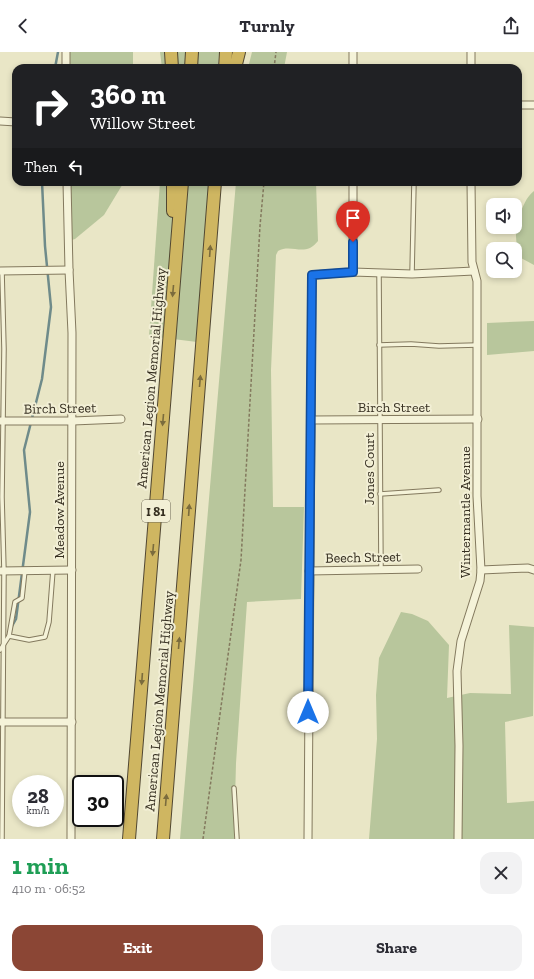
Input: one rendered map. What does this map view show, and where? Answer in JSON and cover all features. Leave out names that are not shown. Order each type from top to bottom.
[{"type":"highway","points":[[171,52],[172,64]]},
{"type":"highway","points":[[191,64],[192,52]]},
{"type":"highway","points":[[225,64],[226,52]]},
{"type":"highway","points":[[236,64],[239,52]]},
{"type":"highway","points":[[172,186],[175,269]]},
{"type":"highway","name":"American Legion Memorial Highway","points":[[129,839],[182,186]]},
{"type":"highway","name":"American Legion Memorial Highway","points":[[163,839],[215,186]]},
{"type":"street","points":[[66,52],[66,64]]},
{"type":"street","points":[[353,52],[353,64]]},
{"type":"street","points":[[471,52],[471,64]]},
{"type":"street","points":[[522,105],[534,105]]},
{"type":"street","points":[[0,122],[12,122]]},
{"type":"street","name":"Meadow Avenue","points":[[67,186],[72,334],[71,839]]},
{"type":"street","points":[[353,186],[353,272]]},
{"type":"street","name":"Wintermantle Avenue","points":[[458,839],[459,746],[457,671],[461,641],[480,581],[481,570],[477,496],[477,280],[472,262],[472,186]]},
{"type":"street","points":[[1,271],[69,270]]},
{"type":"street","points":[[308,839],[312,275],[353,272],[412,274],[474,271]]},
{"type":"street","name":"Birch Street","points":[[2,421],[121,419]]},
{"type":"street","name":"Birch Street","points":[[311,420],[478,419]]},
{"type":"street","points":[[481,570],[528,568],[534,570]]},
{"type":"street","name":"Beech Street","points":[[309,571],[418,569]]},
{"type":"street","points":[[2,571],[72,570]]},
{"type":"street","points":[[1,722],[72,722]]},
{"type":"lane","points":[[412,274],[414,186]]},
{"type":"lane","points":[[1,271],[2,839]]},
{"type":"lane","name":"Jones Court","points":[[379,273],[381,569]]},
{"type":"lane","points":[[379,345],[478,345]]},
{"type":"lane","points":[[380,494],[439,490]]},
{"type":"lane","points":[[0,650],[9,636],[15,602],[22,598],[25,570]]},
{"type":"lane","points":[[9,636],[29,640],[45,637],[49,622],[53,570]]},
{"type":"lane","points":[[234,788],[236,839]]},
{"type":"path","points":[[274,64],[276,52]]},
{"type":"path","points":[[203,839],[241,560],[260,226],[264,186]]},
{"type":"green space","points":[[63,52],[133,52],[133,64],[63,64]]},
{"type":"green space","points":[[160,52],[219,52],[218,64],[162,64]]},
{"type":"green space","points":[[252,52],[287,52],[285,64],[249,64]]},
{"type":"green space","points":[[65,186],[122,186],[104,215],[75,239],[65,242]]},
{"type":"green space","points":[[160,186],[209,186],[197,342],[149,336]]},
{"type":"green space","points":[[236,186],[316,186],[318,241],[308,249],[303,250],[288,248],[278,251],[276,255],[271,370],[273,507],[304,507],[301,599],[247,602],[236,763],[234,839],[180,839]]},
{"type":"green space","points":[[534,191],[534,265],[522,259],[522,242],[517,242],[516,237],[516,234],[522,234],[522,208]]},
{"type":"green space","points":[[534,321],[534,351],[487,355],[487,323]]},
{"type":"green space","points":[[401,612],[412,614],[428,621],[449,645],[447,698],[470,693],[511,694],[509,625],[534,627],[533,716],[505,722],[507,803],[534,801],[534,839],[369,839],[377,739],[376,695],[379,658]]},
{"type":"waterway","points":[[56,64],[58,52]]},
{"type":"waterway","points":[[11,628],[16,619],[30,512],[24,450],[42,379],[51,307],[45,246],[42,186]]},
{"type":"route","points":[[308,712],[312,275],[353,272],[353,242]]}]
